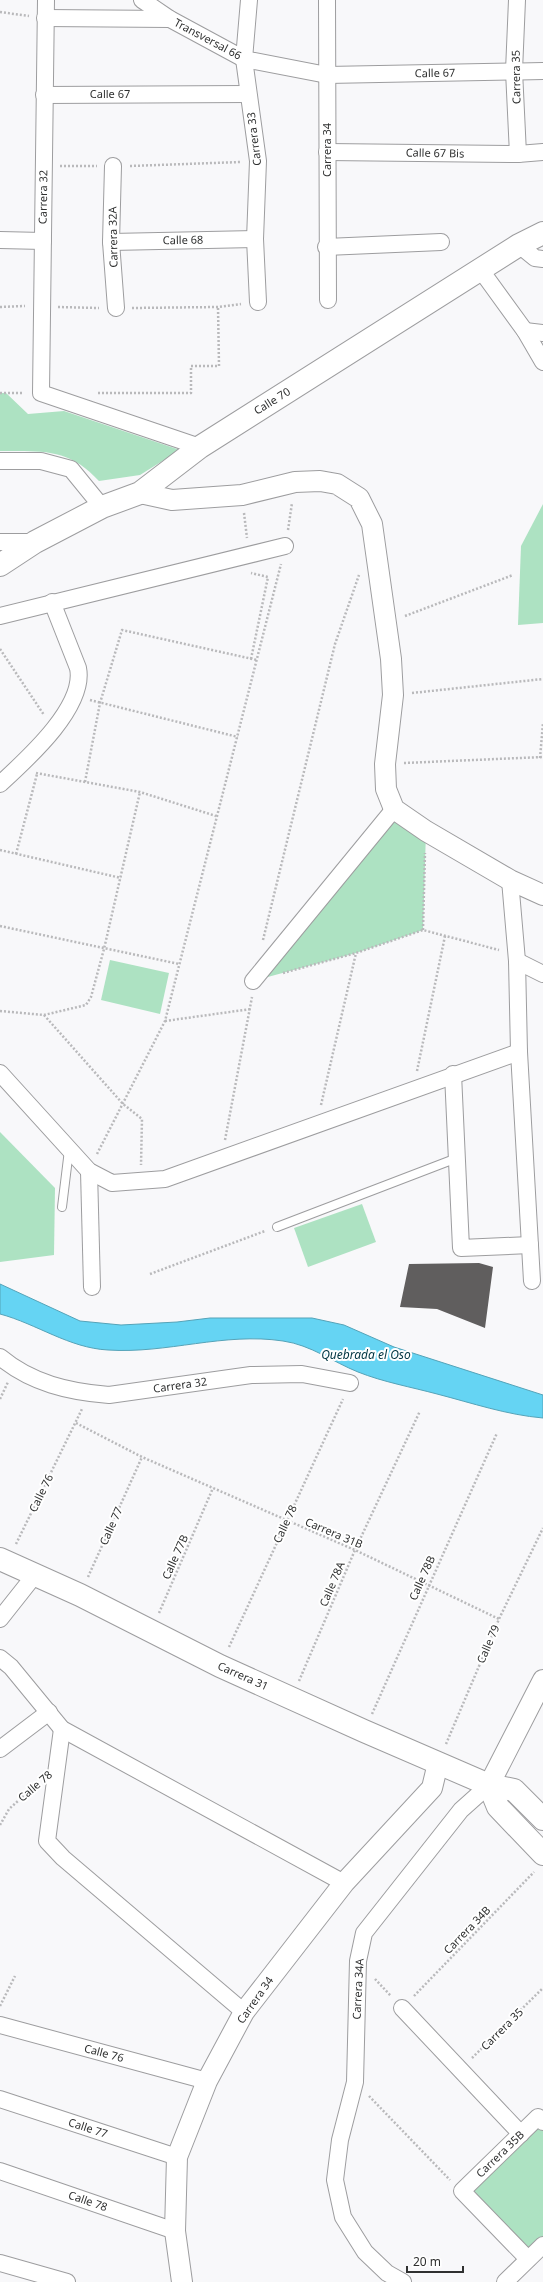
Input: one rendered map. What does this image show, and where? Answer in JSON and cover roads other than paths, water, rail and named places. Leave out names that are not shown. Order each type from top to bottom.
[{"type":"main road","name":"Calle 70","points":[[0,566],[35,542],[102,507],[140,493],[200,447],[480,269],[519,245],[543,233]]},
{"type":"main road","name":"Carrera 31","points":[[4,1561],[34,1576],[80,1595],[220,1666],[364,1731],[489,1785],[514,1790],[543,1819]]},
{"type":"main road","points":[[489,1785],[498,1808],[540,1861]]},
{"type":"street","name":"Carrera 32","points":[[46,0],[41,393],[200,447]]},
{"type":"street","name":"Transversal 66","points":[[142,0],[170,19],[244,59],[327,75]]},
{"type":"street","name":"Carrera 33","points":[[249,0],[244,59],[258,161],[256,238],[258,302]]},
{"type":"street","name":"Carrera 34","points":[[327,0],[326,247],[328,300]]},
{"type":"street","name":"Carrera 35","points":[[517,0],[514,71],[518,154]]},
{"type":"street","points":[[45,18],[170,19]]},
{"type":"street","name":"Calle 67","points":[[327,75],[543,71]]},
{"type":"street","name":"Calle 67","points":[[44,95],[248,94]]},
{"type":"street","name":"Calle 67 Bis","points":[[327,152],[518,154],[543,152]]},
{"type":"street","name":"Carrera 32A","points":[[112,166],[112,242],[116,308]]},
{"type":"street","name":"Calle 68","points":[[112,242],[256,238]]},
{"type":"street","points":[[0,240],[43,241]]},
{"type":"street","points":[[326,247],[442,242]]},
{"type":"street","points":[[519,245],[535,258],[543,259]]},
{"type":"street","points":[[480,269],[525,331],[543,362]]},
{"type":"street","points":[[525,331],[543,333]]},
{"type":"street","points":[[0,461],[41,461],[71,468],[102,507]]},
{"type":"street","points":[[140,493],[172,500],[242,495],[295,482],[320,481],[338,484],[353,492],[365,506],[374,534],[386,624],[393,695],[385,764],[386,789],[394,809],[426,831],[510,880],[543,895]]},
{"type":"street","points":[[0,542],[35,542]]},
{"type":"street","points":[[0,616],[285,546]]},
{"type":"street","points":[[0,784],[16,770],[48,735],[74,696],[79,680],[78,668],[52,602]]},
{"type":"street","points":[[253,981],[394,809]]},
{"type":"street","points":[[510,880],[517,958],[519,1052],[532,1281]]},
{"type":"street","points":[[517,958],[543,974]]},
{"type":"street","points":[[0,1073],[89,1171],[112,1183],[165,1179],[453,1074],[519,1052]]},
{"type":"street","points":[[453,1074],[461,1248],[530,1245]]},
{"type":"street","points":[[89,1171],[92,1288]]},
{"type":"street","name":"Carrera 32","points":[[0,1357],[14,1369],[32,1378],[57,1387],[109,1395],[251,1375],[302,1374],[350,1382]]},
{"type":"street","points":[[0,1619],[34,1576]]},
{"type":"street","points":[[5,1662],[62,1729],[344,1884]]},
{"type":"street","name":"Carrera 34A","points":[[403,2282],[387,2274],[365,2252],[342,2211],[335,2180],[340,2140],[355,2082],[358,1962],[364,1932],[461,1810],[489,1785],[543,1680]]},
{"type":"street","points":[[0,1749],[49,1712]]},
{"type":"street","points":[[62,1729],[47,1841],[63,1858],[244,2012]]},
{"type":"street","name":"Carrera 34","points":[[182,2282],[175,2231],[177,2157],[207,2081],[244,2012],[344,1884],[432,1788],[438,1763]]},
{"type":"street","points":[[402,2008],[521,2134]]},
{"type":"street","name":"Calle 76","points":[[0,2024],[207,2081]]},
{"type":"street","name":"Calle 77","points":[[0,2100],[177,2157]]},
{"type":"street","name":"Carrera 35B","points":[[528,2259],[462,2191],[521,2134],[541,2120]]},
{"type":"street","name":"Calle 78","points":[[0,2171],[175,2231]]},
{"type":"street","points":[[505,2282],[543,2245]]},
{"type":"street","points":[[0,2263],[68,2282]]},
{"type":"lane","points":[[62,1207],[69,1149]]},
{"type":"lane","points":[[277,1227],[457,1158]]},
{"type":"water","name":"Quebrada el Oso","points":[[0,1284],[80,1321],[121,1325],[177,1322],[210,1318],[312,1318],[344,1325],[394,1347],[543,1395],[543,1418],[503,1411],[377,1379],[349,1368],[303,1346],[283,1341],[239,1339],[152,1349],[130,1350],[108,1350],[80,1345],[14,1318],[0,1314]]}]
